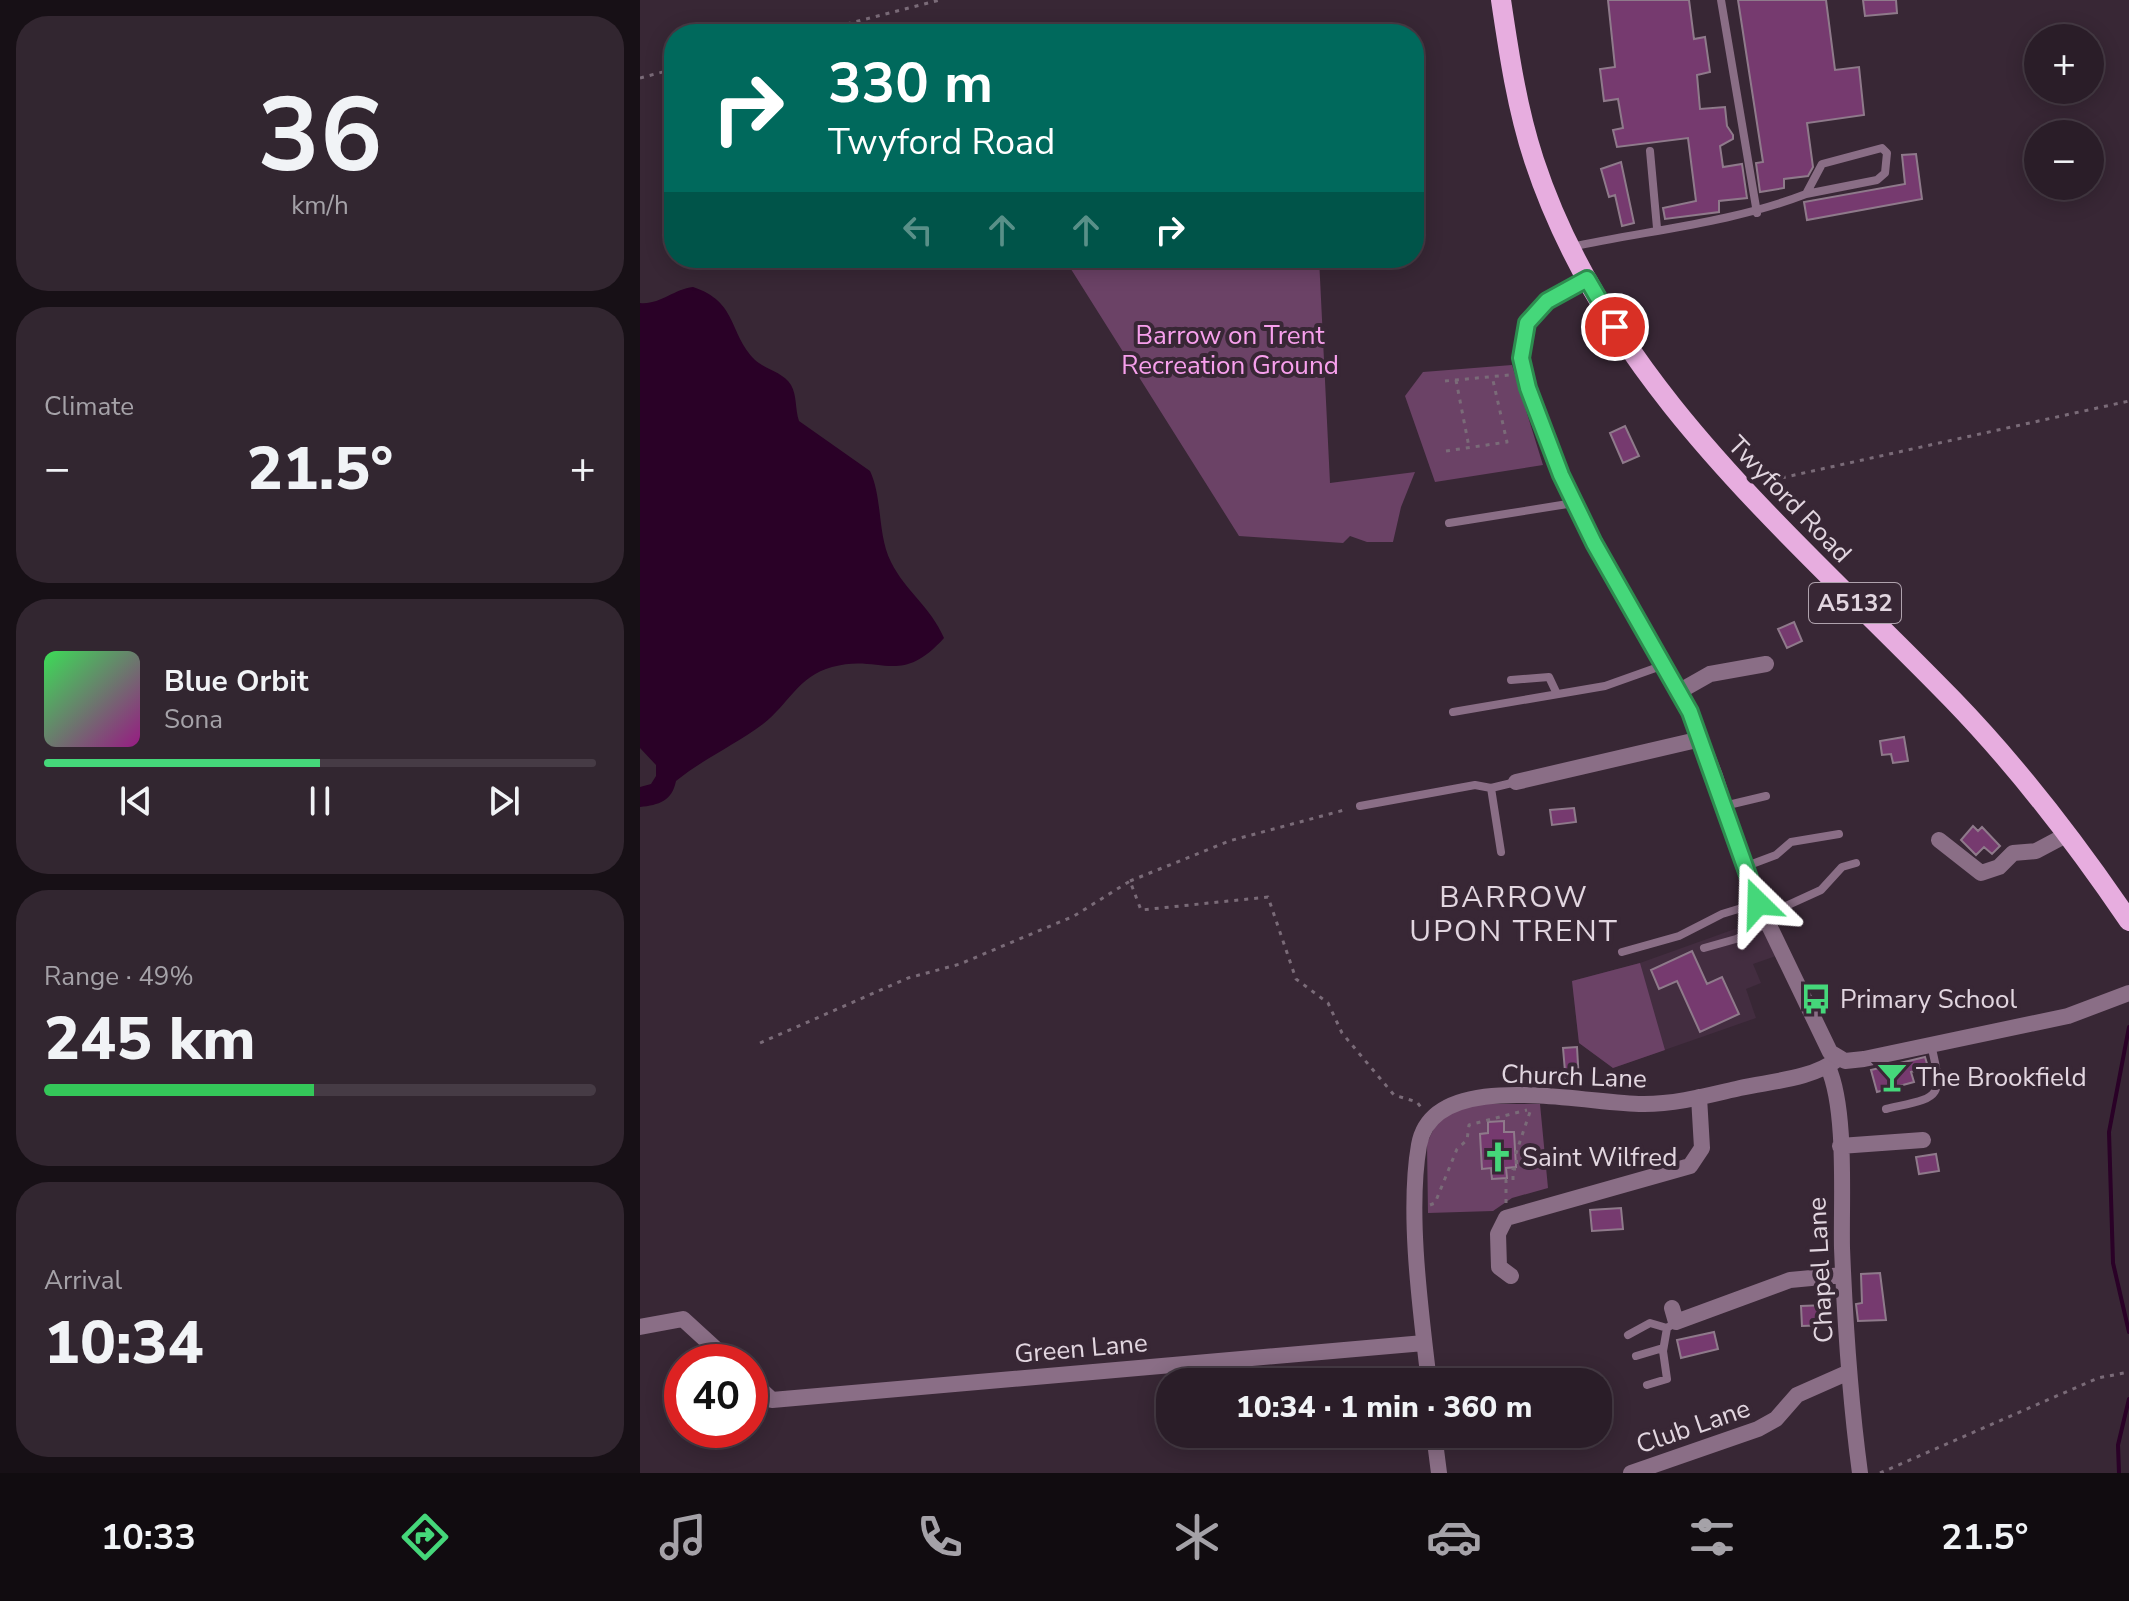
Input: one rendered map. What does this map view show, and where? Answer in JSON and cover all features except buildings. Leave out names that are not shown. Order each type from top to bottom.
[{"type":"main road","name":"Twyford Road","points":[[1501,0],[1527,134],[1543,185],[1587,279],[1640,365],[1706,450],[1953,700],[2068,834],[2129,921]]},
{"type":"street","points":[[1587,279],[1547,301],[1527,323],[1522,346],[1524,373],[1536,413],[1574,503],[1620,593],[1680,691],[1701,739],[1743,867],[1833,1063]]},
{"type":"street","points":[[1680,691],[1710,674],[1766,664]]},
{"type":"street","points":[[1516,782],[1701,739]]},
{"type":"street","points":[[1939,840],[1981,873],[1999,867],[2013,853],[2036,851],[2068,834]]},
{"type":"street","name":"Church Lane","points":[[1430,1120],[1442,1108],[1463,1098],[1536,1095],[1612,1104],[1649,1104],[1699,1097],[1833,1063],[2068,1016],[2129,993]]},
{"type":"street","name":"Chapel Lane","points":[[1833,1063],[1840,1146],[1849,1372],[1860,1473]]},
{"type":"street","points":[[1511,1276],[1499,1267],[1498,1234],[1506,1218],[1690,1166],[1702,1148],[1699,1097]]},
{"type":"street","points":[[1427,1368],[1416,1212],[1419,1143],[1430,1120]]},
{"type":"street","points":[[1840,1146],[1923,1140]]},
{"type":"street","points":[[1672,1319],[1790,1280],[1843,1275]]},
{"type":"street","points":[[640,1327],[683,1319],[710,1344]]},
{"type":"street","name":"Green Lane","points":[[768,1396],[772,1400],[1424,1343]]},
{"type":"street","name":"Club Lane","points":[[1631,1473],[1769,1425],[1797,1395],[1849,1372]]},
{"type":"street","points":[[1436,1448],[1439,1473]]},
{"type":"lane","points":[[1721,0],[1757,213]]},
{"type":"lane","points":[[1571,247],[1657,228],[1757,213],[1806,194],[1877,180],[1885,173],[1887,153],[1882,148],[1829,160],[1817,169],[1806,194]]},
{"type":"lane","points":[[1650,151],[1657,228]]},
{"type":"lane","points":[[1449,523],[1574,503]]},
{"type":"lane","points":[[1453,712],[1605,686],[1664,665]]},
{"type":"lane","points":[[1511,680],[1549,677],[1557,694]]},
{"type":"lane","points":[[1360,806],[1475,785],[1491,788],[1516,782]]},
{"type":"lane","points":[[1491,788],[1501,852]]},
{"type":"lane","points":[[1724,806],[1766,796]]},
{"type":"lane","points":[[1743,867],[1776,855],[1791,842],[1839,834]]},
{"type":"lane","points":[[1704,948],[1736,939],[1763,914],[1821,890],[1842,867],[1856,863]]},
{"type":"lane","points":[[1622,952],[1679,936],[1722,914],[1763,914]]},
{"type":"lane","points":[[1886,1109],[1930,1099],[1936,1092],[1938,1075],[1930,1044]]},
{"type":"lane","points":[[1628,1335],[1650,1323],[1672,1319],[1663,1348],[1667,1379],[1647,1385]]},
{"type":"lane","points":[[1636,1356],[1663,1348]]},
{"type":"path","points":[[847,24],[940,0]]},
{"type":"path","points":[[640,78],[664,72]]},
{"type":"path","points":[[1445,381],[1524,373]]},
{"type":"path","points":[[1446,451],[1507,442],[1492,376]]},
{"type":"path","points":[[1456,380],[1469,447]]},
{"type":"path","points":[[1772,480],[2129,401]]},
{"type":"path","points":[[760,1043],[908,978],[960,964],[1074,916],[1130,881],[1229,841],[1360,806]]},
{"type":"path","points":[[1130,881],[1141,910],[1268,897],[1296,979],[1328,1003],[1342,1033],[1394,1095],[1417,1102],[1430,1120]]},
{"type":"path","points":[[1416,1212],[1435,1203],[1457,1149],[1467,1140],[1469,1125],[1516,1115],[1531,1108],[1516,1153],[1517,1169],[1513,1169],[1513,1180],[1506,1180],[1506,1218]]},
{"type":"path","points":[[1880,1473],[2098,1378],[2129,1372]]},
{"type":"shaded area","points":[[693,287],[707,293],[725,309],[755,360],[788,381],[794,393],[799,421],[870,471],[891,562],[944,638],[914,662],[890,666],[849,664],[820,671],[802,684],[763,724],[676,781],[664,801],[640,807],[640,787],[651,784],[656,776],[656,765],[640,748],[640,303],[654,302]]},
{"type":"shaded area","points":[[1760,920],[1776,956],[1753,964],[1761,983],[1746,989],[1756,1018],[1613,1068],[1579,1043],[1572,981],[1640,963]]},
{"type":"green space","name":"Barrow on Trent Recreation Ground","points":[[1070,268],[1319,268],[1330,483],[1415,472],[1401,507],[1393,542],[1367,542],[1350,536],[1343,543],[1239,536]]},
{"type":"green space","points":[[1512,365],[1543,465],[1435,482],[1405,396],[1423,372]]},
{"type":"green space","points":[[1640,963],[1665,1050],[1613,1068],[1579,1043],[1572,981]]},
{"type":"green space","points":[[1468,1104],[1540,1104],[1548,1188],[1512,1198],[1493,1211],[1428,1213],[1427,1143],[1438,1120]]},
{"type":"waterway","points":[[2129,1027],[2109,1132],[2113,1263],[2129,1332]]},
{"type":"waterway","points":[[2119,1473],[2118,1445],[2129,1399]]},
{"type":"place","name":"Primary School","points":[[1816,999]]},
{"type":"place","name":"The Brookfield","points":[[1892,1077]]},
{"type":"place","name":"Saint Wilfred","points":[[1498,1157]]},
{"type":"district","name":"BARROW UPON TRENT","points":[[1514,914]]},
{"type":"route","points":[[1615,327],[1587,279],[1547,301],[1527,323],[1521,358],[1524,373],[1546,440],[1594,543],[1690,712],[1758,903]]}]
